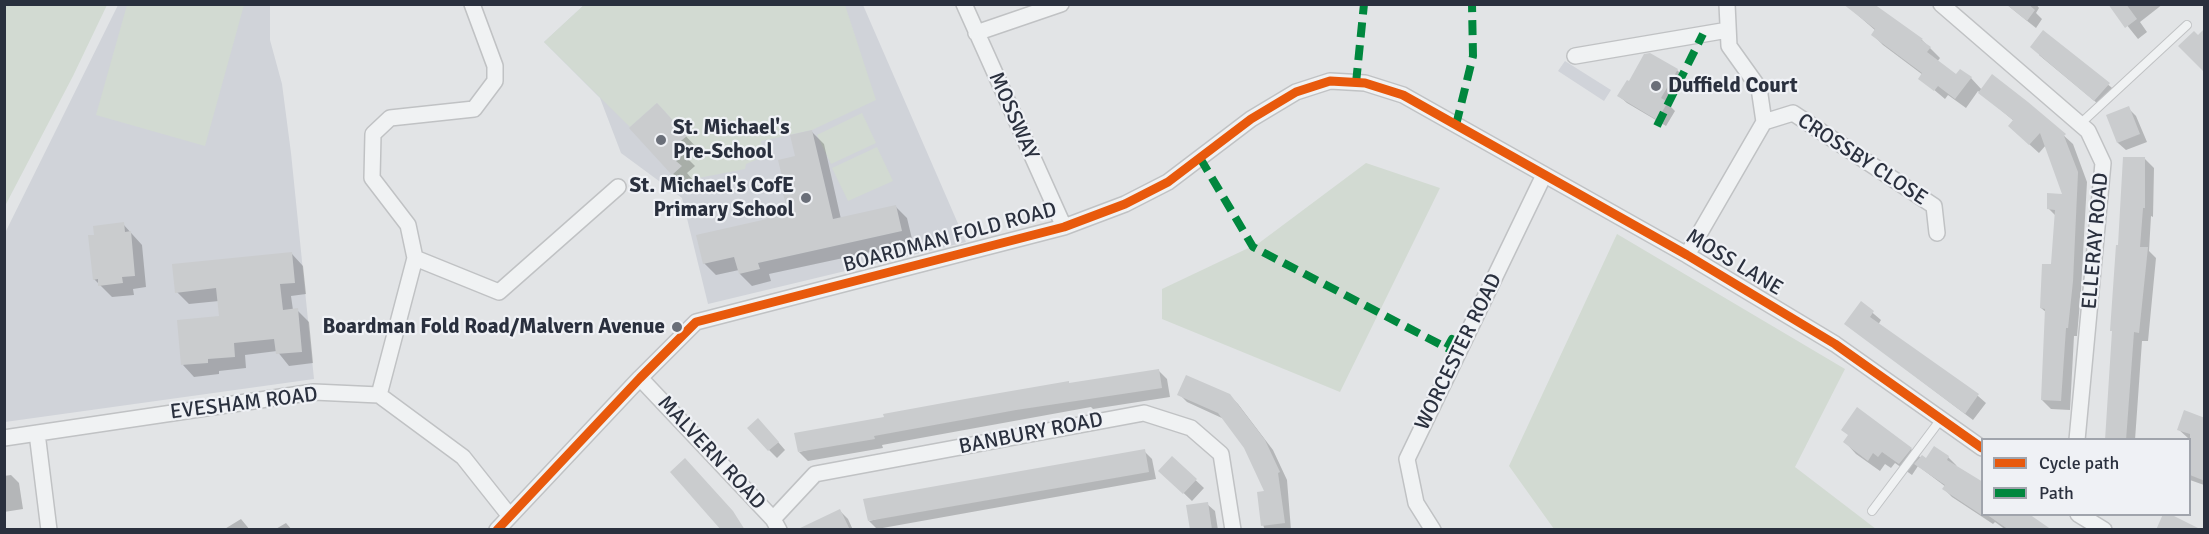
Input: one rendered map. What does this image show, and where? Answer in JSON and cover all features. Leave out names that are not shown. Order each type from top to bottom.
[{"type":"street","points":[[472,4],[495,66],[495,81],[474,109],[390,117],[373,134],[372,178],[408,225],[415,258],[379,395],[463,457],[509,515]]},
{"type":"street","name":"MOSSWAY","points":[[964,4],[1064,227]]},
{"type":"street","points":[[976,33],[1060,4]]},
{"type":"street","points":[[1688,255],[1764,122],[1759,88],[1729,46],[1727,4]]},
{"type":"street","name":"ELLERAY ROAD","points":[[1941,4],[2088,131],[2103,163],[2077,438]]},
{"type":"street","points":[[1575,56],[1728,30]]},
{"type":"street","name":"BOARDMAN FOLD ROAD","points":[[498,530],[509,515],[696,322],[1064,227],[1125,204],[1168,182],[1251,119],[1296,92],[1330,81],[1365,83],[1403,95],[1456,125]]},
{"type":"street","name":"CROSSBY CLOSE","points":[[1764,122],[1793,113],[1934,206],[1937,233]]},
{"type":"street","name":"MOSS LANE","points":[[1456,125],[1688,255],[1834,344],[1981,447]]},
{"type":"street","name":"WORCESTER ROAD","points":[[1433,530],[1416,503],[1407,459],[1544,176]]},
{"type":"street","points":[[415,258],[499,292],[618,187]]},
{"type":"street","name":"MALVERN ROAD","points":[[640,378],[776,524]]},
{"type":"street","name":"EVESHAM ROAD","points":[[4,438],[314,392],[379,395]]},
{"type":"street","name":"BANBURY ROAD","points":[[776,524],[815,474],[1144,413],[1191,428],[1221,454],[1233,530]]},
{"type":"street","points":[[37,433],[49,530]]},
{"type":"street","points":[[2081,516],[2104,530]]},
{"type":"lane","points":[[2080,124],[2187,25]]},
{"type":"lane","points":[[1872,511],[1941,418]]},
{"type":"shaded area","points":[[5,4],[107,5],[73,76],[5,206]]},
{"type":"shaded area","points":[[118,5],[270,5],[270,40],[282,84],[291,153],[314,379],[5,422],[4,235]]},
{"type":"shaded area","points":[[127,5],[244,5],[205,146],[96,115]]},
{"type":"shaded area","points":[[584,5],[863,5],[966,242],[708,304],[682,198],[621,153],[600,98],[544,42]]},
{"type":"shaded area","points":[[584,5],[845,5],[876,100],[812,130],[761,141],[763,157],[746,164],[745,169],[683,181],[672,175],[681,167],[676,161],[684,154],[676,145],[686,135],[657,103],[630,127],[544,42]]},
{"type":"shaded area","points":[[1565,61],[1611,90],[1604,101],[1558,71]]},
{"type":"shaded area","points":[[862,113],[876,143],[831,164],[817,135]]},
{"type":"shaded area","points":[[877,147],[893,181],[848,201],[832,168]]},
{"type":"shaded area","points":[[1366,163],[1440,188],[1340,392],[1162,319],[1162,289],[1259,243]]},
{"type":"shaded area","points":[[1617,234],[1845,369],[1795,467],[1876,529],[1554,529],[1509,466]]},
{"type":"building","points":[[1843,4],[1874,4],[1923,39],[1921,40],[1931,47],[1927,52],[1956,74],[1960,69],[1972,77],[1955,99],[1938,86],[1934,91],[1918,79],[1922,73],[1871,35],[1875,29]]},
{"type":"building","points":[[2006,4],[2028,4],[2035,10],[2027,21]]},
{"type":"building","points":[[2108,4],[2126,4],[2137,19],[2125,28]]},
{"type":"building","points":[[2205,28],[2205,73],[2178,46],[2194,31],[2198,35]]},
{"type":"building","points":[[2043,30],[2110,83],[2094,101],[2030,47]]},
{"type":"building","name":"Duffield Court","points":[[1650,53],[1678,69],[1661,98],[1668,102],[1657,120],[1617,96],[1627,80],[1629,81],[1644,54]]},
{"type":"building","points":[[1992,74],[2066,134],[2064,136],[2078,172],[2073,281],[2068,328],[2066,328],[2061,401],[2041,400],[2045,309],[2040,308],[2042,264],[2051,264],[2055,210],[2047,209],[2047,193],[2062,194],[2040,133],[2029,145],[2008,126],[2013,120],[1978,93]]},
{"type":"building","name":"St. Michael's Pre-School","points":[[657,103],[687,136],[676,145],[684,154],[676,161],[682,166],[672,175],[629,128]]},
{"type":"building","points":[[2129,106],[2140,134],[2117,143],[2106,115]]},
{"type":"building","name":"St. Michael's CofE Primary School","points":[[812,130],[833,219],[896,205],[902,231],[758,263],[760,269],[739,274],[734,257],[703,264],[696,235],[767,219],[764,209],[786,204],[783,194],[786,193],[778,160],[795,156],[790,135]]},
{"type":"building","points":[[2123,157],[2145,157],[2145,208],[2143,208],[2140,247],[2148,247],[2139,333],[2134,332],[2126,438],[2105,438],[2112,331],[2110,331],[2116,245],[2118,245]]},
{"type":"building","points":[[124,222],[125,232],[131,231],[135,276],[122,277],[123,283],[98,286],[98,279],[93,280],[88,235],[94,235],[93,226]]},
{"type":"building","points":[[292,252],[295,283],[280,284],[283,310],[298,308],[302,352],[276,354],[274,339],[234,343],[235,357],[208,359],[208,363],[181,365],[177,320],[219,316],[216,288],[175,293],[172,264]]},
{"type":"building","points":[[1861,301],[1874,311],[1870,317],[1979,394],[1965,414],[1844,324]]},
{"type":"building","points":[[1159,369],[1162,388],[1016,410],[874,436],[875,439],[798,452],[794,433],[884,417],[883,414],[965,399],[1069,381],[1069,383]]},
{"type":"building","points":[[1186,375],[1230,394],[1265,440],[1280,472],[1278,473],[1285,523],[1261,526],[1257,492],[1264,491],[1244,448],[1218,413],[1177,395]]},
{"type":"building","points":[[1857,407],[1912,448],[1899,464],[1882,452],[1878,457],[1873,453],[1868,461],[1843,442],[1848,435],[1841,430]]},
{"type":"building","points":[[2184,410],[2205,418],[2205,481],[2191,475],[2190,434],[2177,430]]},
{"type":"building","points":[[758,418],[779,442],[768,451],[747,428]]},
{"type":"building","points":[[1934,446],[1949,456],[1947,460],[1981,481],[1981,515],[1942,489],[1945,485],[1914,464],[1922,455],[1926,458]]},
{"type":"building","points":[[1145,449],[1149,472],[868,521],[863,499]]},
{"type":"building","points":[[1172,456],[1197,479],[1183,494],[1158,471]]},
{"type":"building","points":[[685,458],[733,511],[745,530],[721,530],[670,472]]},
{"type":"building","points":[[1208,502],[1212,530],[1190,530],[1186,505]]},
{"type":"building","points":[[840,509],[850,530],[796,530]]},
{"type":"building","points":[[1989,516],[2032,516],[2052,530],[2009,530]]},
{"type":"building","points":[[2162,516],[2174,516],[2202,530],[2156,530]]},
{"type":"marked path","points":[[1356,83],[1364,4]]},
{"type":"marked path","points":[[1456,125],[1473,56],[1472,4]]},
{"type":"marked path","points":[[1657,126],[1703,34]]},
{"type":"marked path","points":[[1200,158],[1253,247],[1447,348],[1452,339],[1463,345]]},
{"type":"cycle path","points":[[497,530],[696,322],[1064,227],[1125,204],[1168,182],[1251,119],[1296,92],[1330,81],[1365,83],[1403,95],[1687,255],[1835,344],[1981,447]]},
{"type":"place","name":"Duffield Court","points":[[1656,86]]},
{"type":"place","name":"St. Michael's Pre-School","points":[[661,140]]},
{"type":"place","name":"St. Michael's CofE Primary School","points":[[806,198]]},
{"type":"place","name":"Boardman Fold Road/Malvern Avenue","points":[[677,327]]}]
